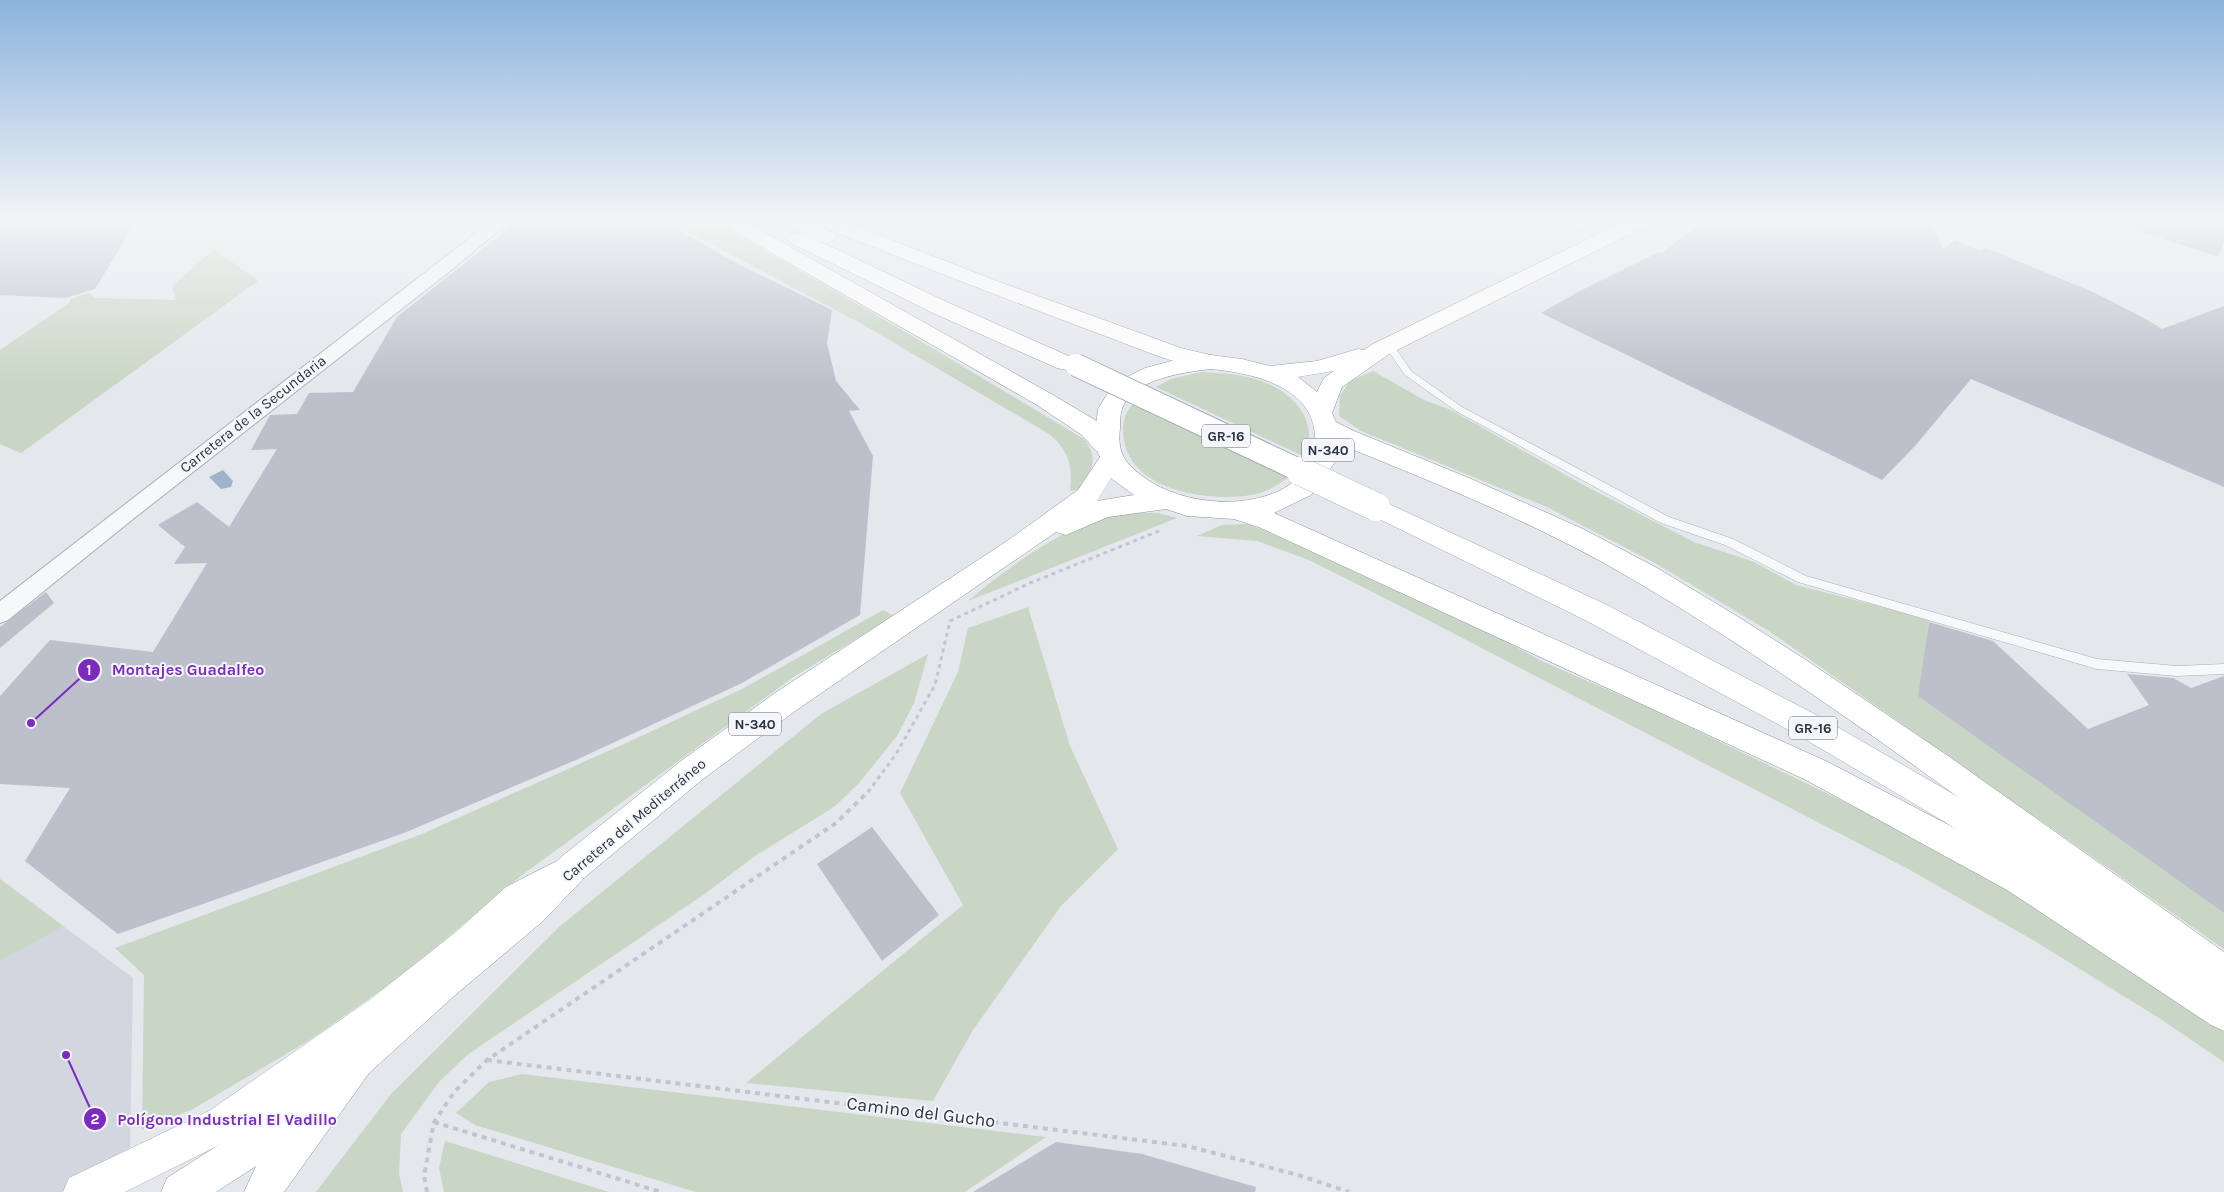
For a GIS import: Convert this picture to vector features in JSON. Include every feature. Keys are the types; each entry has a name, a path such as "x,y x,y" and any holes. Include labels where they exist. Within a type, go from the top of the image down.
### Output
{"main road":[{"path":"821,273 1045,400 1091,429 1108,452"},
{"name":"GR-16","path":"867,273 1064,363 1076,365 1595,612 1809,726 1964,818 2079,892 2224,992"},
{"name":"GR-16","path":"900,273 1070,358 1076,365"},
{"path":"955,273 1174,353 1211,362"},
{"name":"N-340","path":"1323,419 1307,396 1296,387 1269,372 1240,364 1211,362 1180,364 1153,372 1130,385 1113,403 1105,423 1108,452 1124,475 1142,490 1164,501 1199,510 1236,511 1270,504 1299,491 1319,472 1328,450 1323,419 1332,383 1385,347 1536,273"},
{"name":"N-340","path":"1269,372 1318,368 1385,347"},
{"path":"1323,419 1345,437 1466,485 1547,522 1645,574 1775,652 1929,760 2224,973"},
{"name":"Carretera del Mediterráneo","path":"264,1192 274,1171 356,1060 441,985 531,910 573,867 692,770 770,714 1016,548 1087,496 1108,452"},
{"name":"Carretera del Mediterráneo","path":"1016,548 1103,508 1164,501"},
{"path":"1236,511 1270,520 1817,772 2019,879 2224,1014"},
{"path":"83,1192 222,1124 385,1010 468,943 518,898 573,867"},
{"name":"N-340","path":"181,1192 259,1142 356,1060"}],"street":[{"name":"Carretera de la Secundaria","path":"0,614 73,554 435,273"}],"lane":[{"path":"1385,347 1408,373 1459,409 1665,520 1729,542 1802,579 2097,664 2177,671 2224,668"}],"path":[{"path":"427,1192 424,1176 434,1122 455,1091 487,1060 836,823 868,794 896,754 935,685 950,621 1030,583 1161,530"},
{"name":"Camino del Gucho","path":"487,1060 1044,1126 1187,1146 1298,1175 1349,1192"},
{"path":"434,1122 662,1192"}],"shaded area":[{"path":"0,879 133,978 130,1149 101,1192 0,1192"}],"green space":[{"path":"187,273 246,273 258,281 21,453 0,444 0,350 69,303 71,299 88,293 96,298 176,300 172,286"},
{"path":"765,273 803,273 1084,439 1089,446 1093,458 1091,470 1081,489 1070,491 1071,474 1068,459 1061,446 1049,434 862,324"},
{"path":"1373,371 1424,400 1451,410 1587,487 1694,542 1754,562 1796,585 1929,619 1919,696 2224,913 2224,949 1769,631 1655,563 1547,507 1361,431 1339,416 1340,395 1350,381"},
{"path":"1201,372 1247,377 1261,381 1287,395 1297,404 1304,415 1308,428 1309,442 1305,457 1156,387 1171,379"},
{"path":"1133,404 1288,478 1261,493 1220,497 1199,495 1159,483 1142,472 1130,458 1124,440 1124,420"},
{"path":"1136,513 1158,513 1177,518 968,601 1025,558 1071,530 1099,519"},
{"path":"1248,524 1301,545 1384,585 1466,618 1541,661 1648,707 1909,833 1976,870 2145,977 2224,1032 2224,1062 2159,1018 2033,940 1910,870 1418,615 1309,560 1257,541 1197,536 1222,525"},
{"path":"1028,607 1070,746 1118,849 1061,906 973,1030 933,1101 746,1083 963,905 900,793 958,672 968,628"},
{"path":"883,610 894,616 795,676 522,875 403,975 308,1041 193,1109 142,1130 144,975 115,948 422,834 744,688"},
{"path":"928,654 914,703 897,736 859,783 834,807 755,856 706,893 466,1056 439,1082 401,1134 399,1174 403,1192 316,1192 391,1094 559,927 821,714"},
{"path":"0,879 63,926 0,961"},
{"path":"522,1074 1046,1137 965,1192 696,1192 475,1125 456,1113 489,1082"},
{"path":"445,1141 609,1192 444,1192 439,1168"}],"water":[{"path":"223,470 233,481 231,487 221,489 209,477"}],"building":[{"path":"0,273 105,273 95,289 65,298 0,295"},
{"path":"453,273 756,273 832,310 827,343 836,381 860,410 849,411 873,456 860,615 742,683 576,760 404,833 118,934 25,861 70,788 0,784 0,696 50,640 153,652 207,563 174,564 185,547 158,525 197,502 229,527 277,449 251,450 270,415 297,414 309,393 353,392 397,317"},
{"path":"1617,273 2046,273 2093,292 2162,329 2224,306 2224,487 1971,379 1915,446 1882,480 1541,313"},
{"path":"46,592 54,603 0,648 0,627"},
{"path":"1929,622 1993,641 2088,729 2149,705 2127,674 2173,678 2191,688 2224,676 2224,913 1918,696"},
{"path":"872,827 939,915 882,961 817,864"},
{"path":"1056,1142 1142,1154 1256,1187 1255,1192 973,1192"}],"place":[{"name":"Montajes Guadalfeo","path":"31,723"},
{"name":"Polígono Industrial El Vadillo","path":"66,1055"}]}
